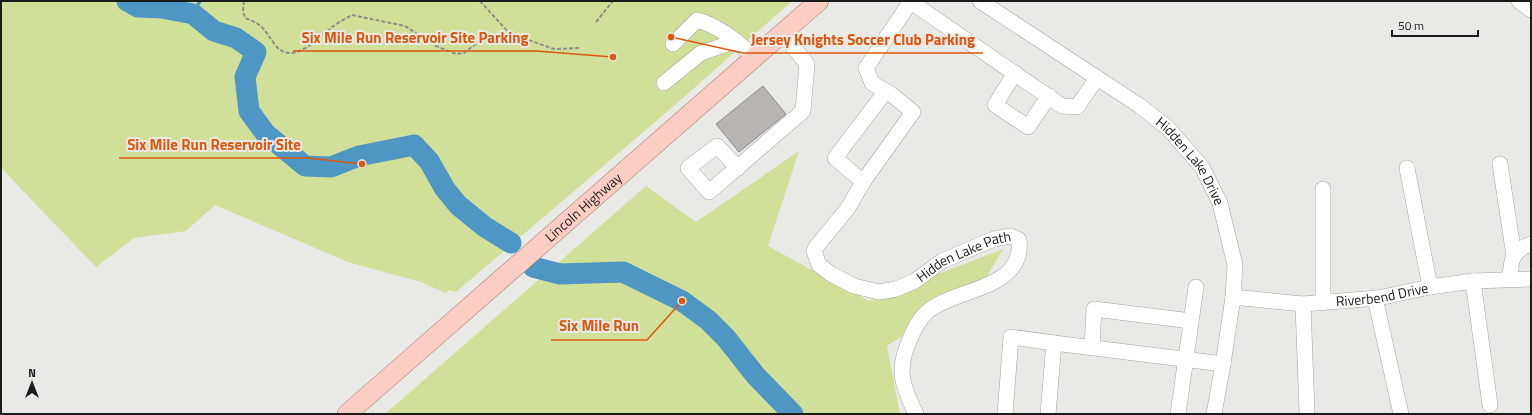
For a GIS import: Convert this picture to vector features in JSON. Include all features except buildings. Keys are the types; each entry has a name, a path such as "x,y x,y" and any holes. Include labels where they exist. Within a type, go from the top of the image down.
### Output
{"main road":[{"name":"Lincoln Highway","path":"347,414 819,1"}],"street":[{"path":"886,92 835,158 863,182 913,112 886,92 872,84 866,68 911,1 1062,106 1076,107 1098,78"},
{"name":"Hidden Lake Drive","path":"980,1 1140,106 1168,128 1202,167 1220,204 1235,265 1233,297 1214,414"},
{"path":"1519,1 1531,10"},
{"path":"673,44 697,20 706,23 736,41 755,57"},
{"path":"738,168 803,111 807,64 782,33"},
{"path":"664,82 701,53 736,41"},
{"path":"1015,73 995,105 1028,127 1049,96"},
{"path":"1500,164 1514,256"},
{"path":"1408,168 1430,286"},
{"name":"Hidden Lake Path","path":"863,182 848,208 814,251 819,265 831,274 854,286 878,292 896,289 916,281 942,261 994,238 1011,236 1019,240 1020,248 1007,275 979,290 942,302 925,314 912,334 902,355 901,376 906,393 916,414"},
{"path":"1322,189 1322,303"},
{"path":"1510,279 1511,259 1519,249 1531,244"},
{"name":"Riverbend Drive","path":"1233,297 1303,304 1322,303 1375,298 1430,286 1473,281 1531,279"},
{"path":"1473,281 1490,405"},
{"path":"1178,414 1196,287"},
{"path":"1375,298 1401,414"},
{"path":"1303,304 1307,412"},
{"path":"1092,347 1094,309 1191,321"},
{"path":"1005,414 1011,337 1223,364"},
{"path":"1048,414 1054,343"}],"path":[{"path":"244,1 243,11 246,18 262,25 278,48 288,53 300,52 352,15 405,26 436,46 456,54 464,53 485,37 511,34 554,49 581,48"},
{"path":"480,1 511,34"},
{"path":"596,22 613,1"}],"green space":[{"path":"1,1 792,1 675,105 456,292 449,290 446,293 421,282 348,262 215,205 186,231 134,238 96,267 1,168"},
{"path":"799,151 768,246 869,301 1003,249 983,283 887,346 900,414 385,414 646,186 696,222"}],"waterway":[{"path":"127,1 138,7 162,8 193,14 214,31 236,38 256,52 245,77 249,111 265,133 305,166 331,167 359,156 414,145 429,161 445,189 458,205 485,227 511,243"},
{"path":"193,14 200,1"},
{"path":"533,267 560,274 623,272 682,301 708,320 726,338 756,376 793,414"}],"place":[{"name":"Jersey Knights Soccer Club Parking","path":"671,37"},
{"name":"Six Mile Run Reservoir Site Parking","path":"613,57"},
{"name":"Six Mile Run Reservoir Site","path":"362,164"},
{"name":"Six Mile Run","path":"682,301"}]}
